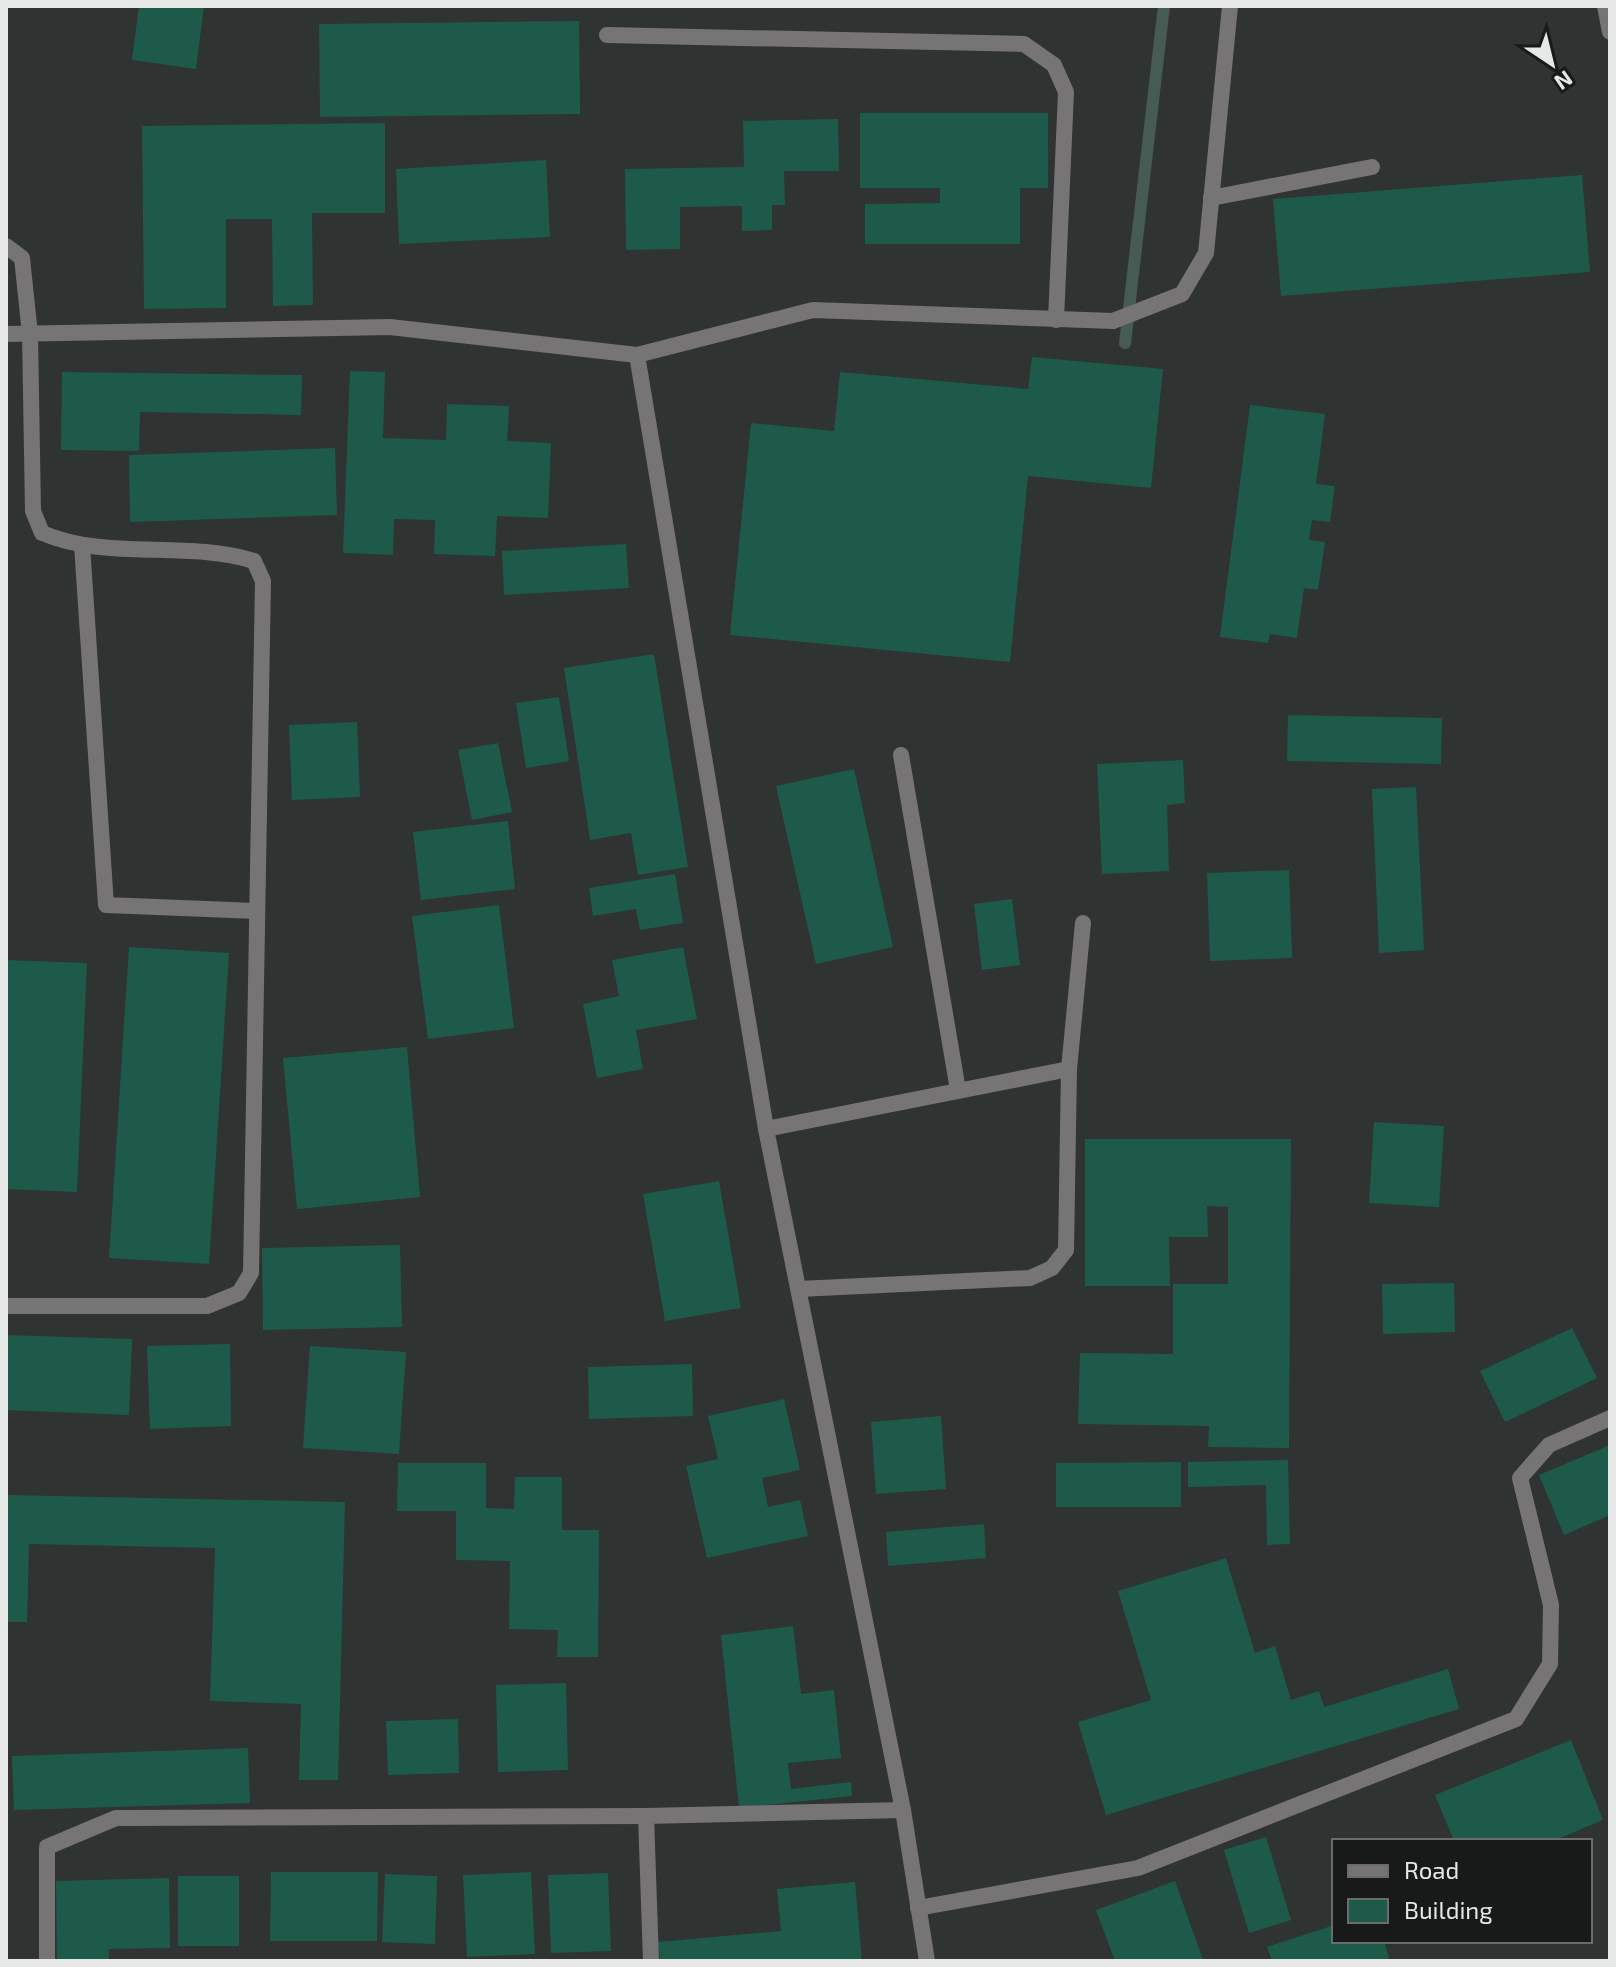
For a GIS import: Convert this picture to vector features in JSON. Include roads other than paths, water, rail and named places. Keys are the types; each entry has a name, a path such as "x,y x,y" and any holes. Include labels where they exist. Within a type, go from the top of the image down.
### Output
{"street":[{"path":"6,334 390,327 637,355 813,310 1113,321 1182,294 1206,253 1230,6"},
{"path":"1605,6 1610,32"},
{"path":"607,35 1024,44 1054,65 1066,92 1056,320"},
{"path":"1211,198 1372,167"},
{"path":"6,246 22,258 30,334 33,511 42,533 68,544 226,553 254,561 263,581 251,1273 239,1293 207,1306 6,1306"},
{"path":"637,355 766,1129 903,1810 927,1961"},
{"path":"82,545 106,905 257,911"},
{"path":"901,755 958,1090"},
{"path":"799,1289 1030,1278 1052,1268 1066,1250 1069,1069 1083,923"},
{"path":"766,1129 1069,1069"},
{"path":"918,1908 1138,1868 1516,1719 1550,1664 1551,1605 1520,1478 1549,1445 1610,1418"},
{"path":"47,1961 47,1847 116,1818 646,1816 903,1810"},
{"path":"646,1816 651,1961"}],"waterway":[{"path":"1125,343 1164,6"}]}
